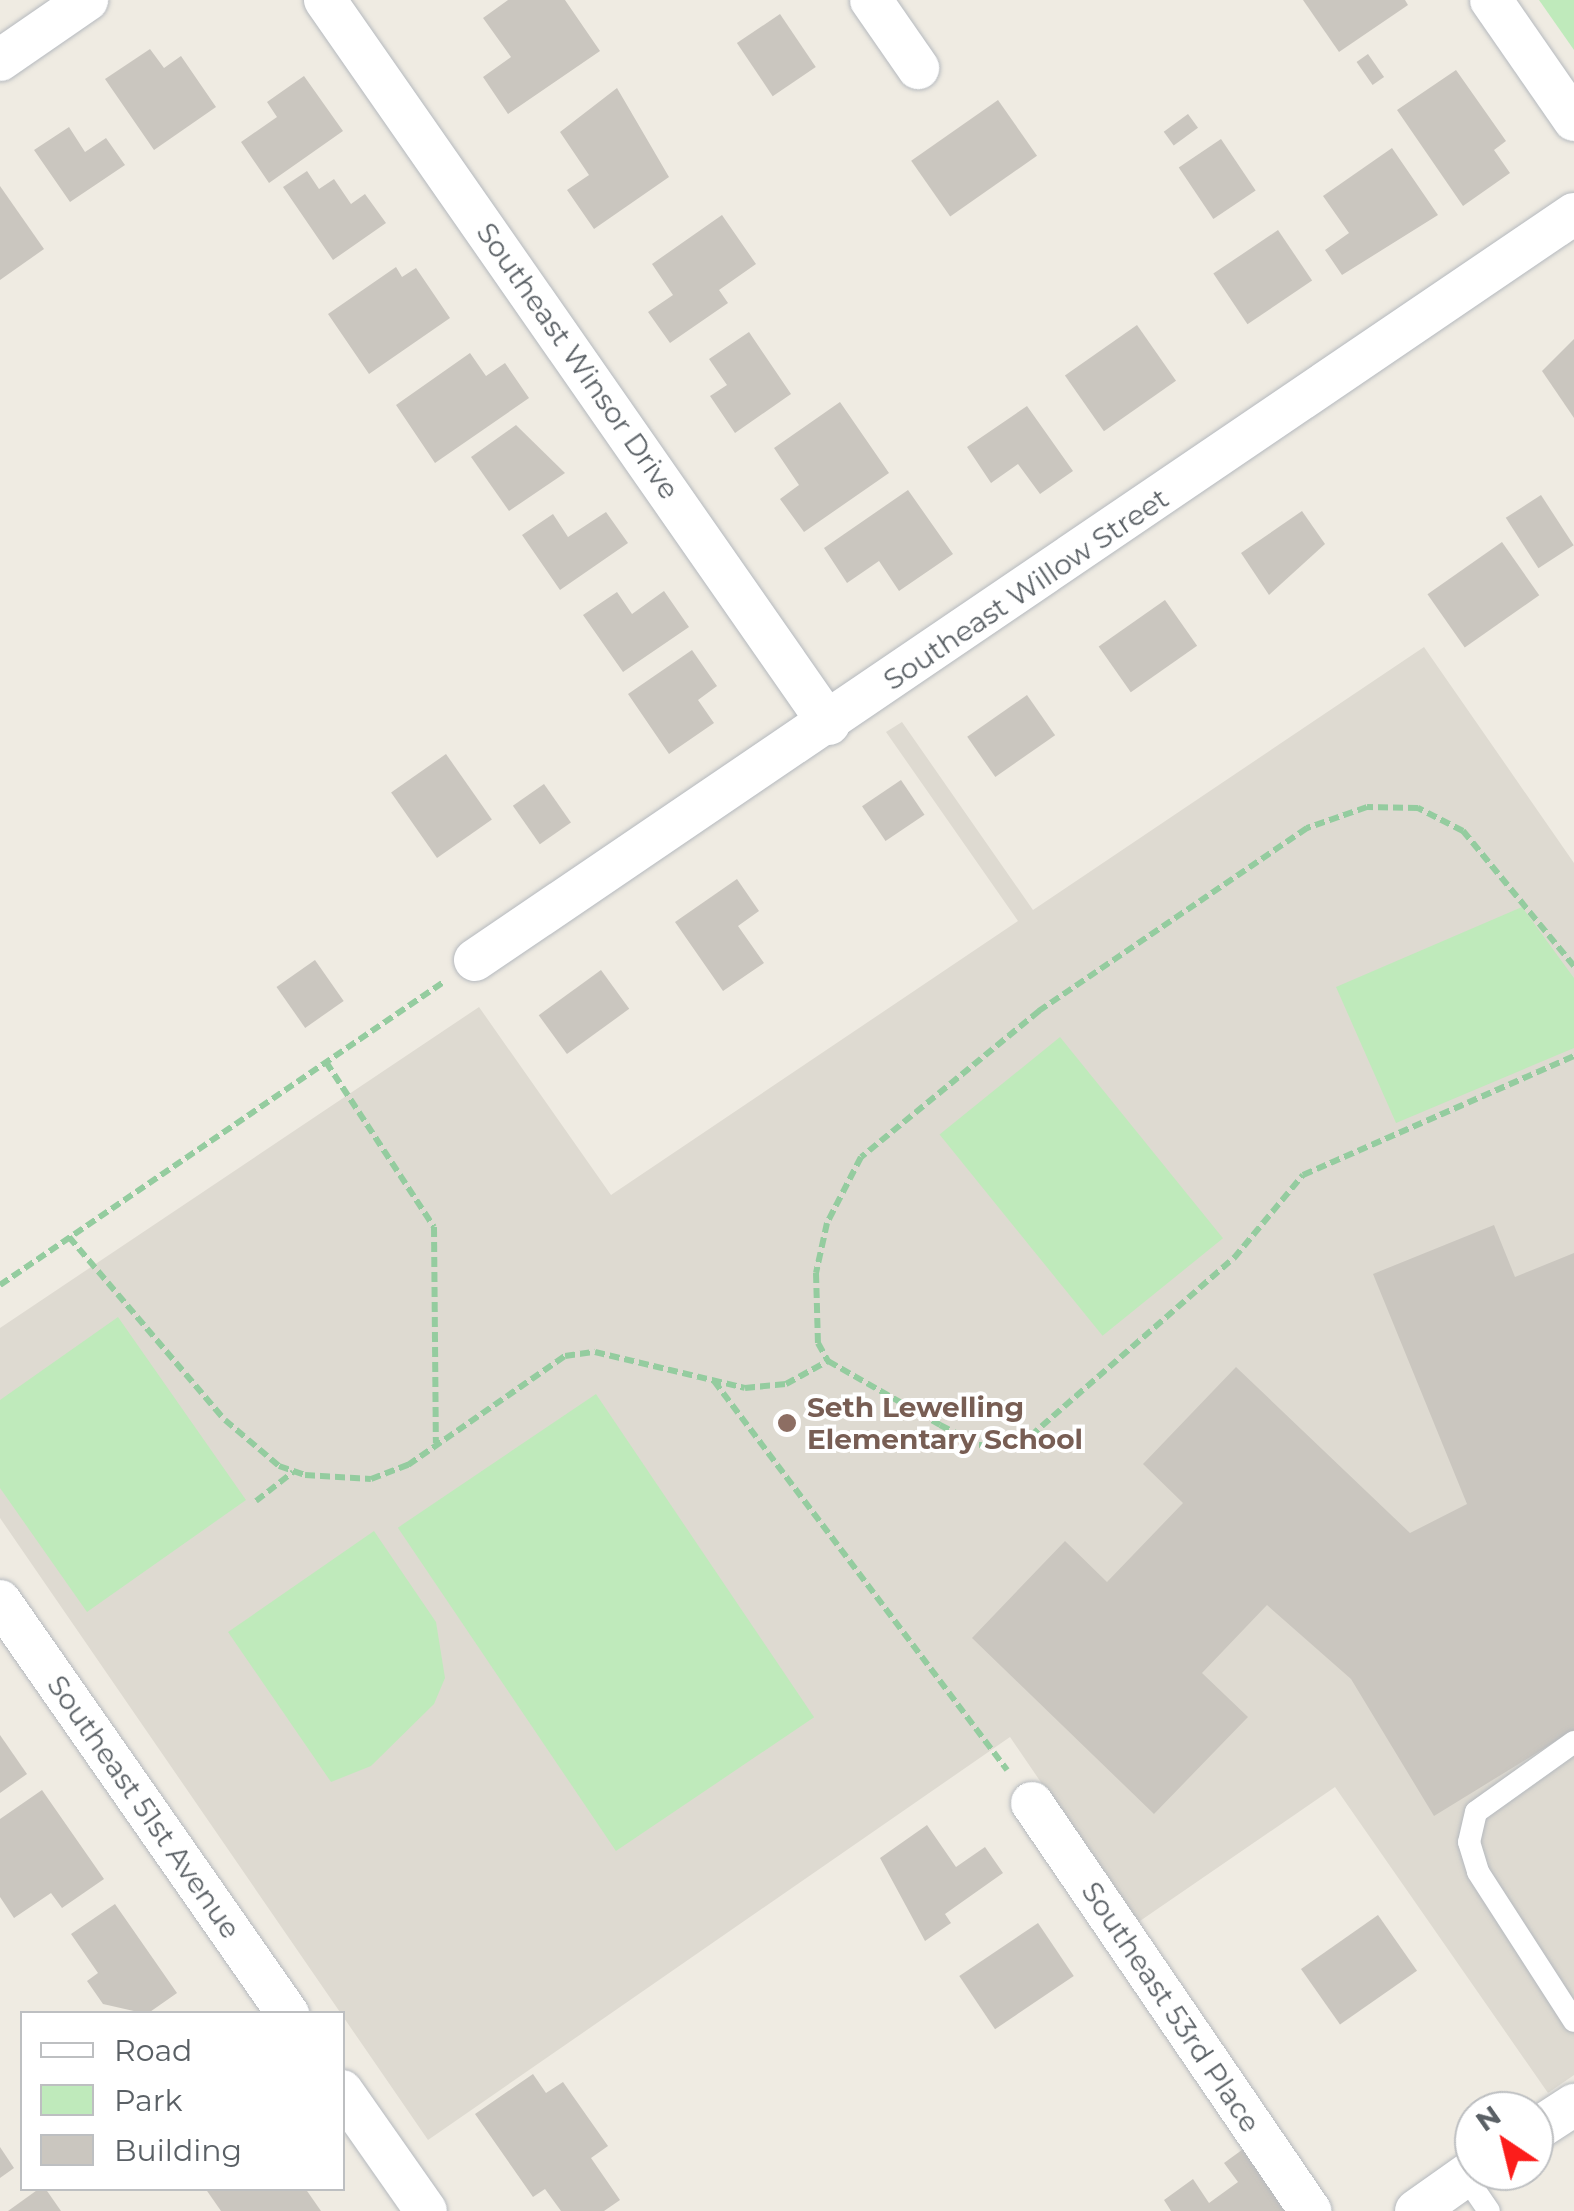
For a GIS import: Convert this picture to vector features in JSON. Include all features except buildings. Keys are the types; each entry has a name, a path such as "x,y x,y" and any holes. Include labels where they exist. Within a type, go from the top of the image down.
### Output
{"street":[{"path":"0,60 87,0"},
{"name":"Southeast Winsor Drive","path":"325,0 829,724"},
{"path":"871,0 918,68"},
{"path":"1491,0 1574,120"},
{"name":"Southeast Willow Street","path":"475,960 829,724 1574,214"},
{"name":"Southeast 51st Avenue","path":"0,1601 286,2011"},
{"name":"Southeast 53rd Place","path":"1032,1803 1310,2211"},
{"path":"345,2095 426,2211"},
{"path":"1416,2211 1464,2191"}],"lane":[{"path":"1574,1742 1476,1812 1468,1842 1478,1872 1574,2020"}],"path":[{"path":"1574,966 1504,872 1433,815 1367,807 1307,828 1039,1011 861,1157 842,1182 816,1273 813,1314 828,1361 979,1445 1019,1446 1234,1258 1303,1175 1574,1056"},
{"path":"0,1284 475,960"},
{"path":"326,1062 434,1227 436,1444"},
{"path":"69,1237 225,1420 294,1472 371,1480 436,1444 565,1356 594,1352 714,1381 786,1384 828,1361"},
{"path":"714,1381 1032,1803"},
{"path":"256,1501 294,1472"}],"shaded area":[{"name":"Seth Lewelling Elementary School","path":"1424,647 1574,863 1574,2075 1551,2091 1547,2091 1335,1787 1137,1923 1010,1737 428,2140 345,2019 345,2011 339,2011 0,1518 0,1328 479,1007 611,1195 1018,921 886,732 902,722 1033,910"}],"green space":[{"path":"1539,0 1574,0 1574,50"},
{"path":"1522,907 1574,978 1574,1048 1396,1123 1336,987"},
{"path":"1060,1037 1223,1238 1103,1336 940,1135"},
{"path":"118,1317 246,1500 87,1612 0,1488 0,1400"},
{"path":"596,1394 814,1717 616,1851 398,1528"},
{"path":"374,1531 436,1622 445,1678 434,1704 371,1766 331,1782 228,1632"}],"place":[{"name":"Seth Lewelling Elementary School","path":"787,1423"}]}
